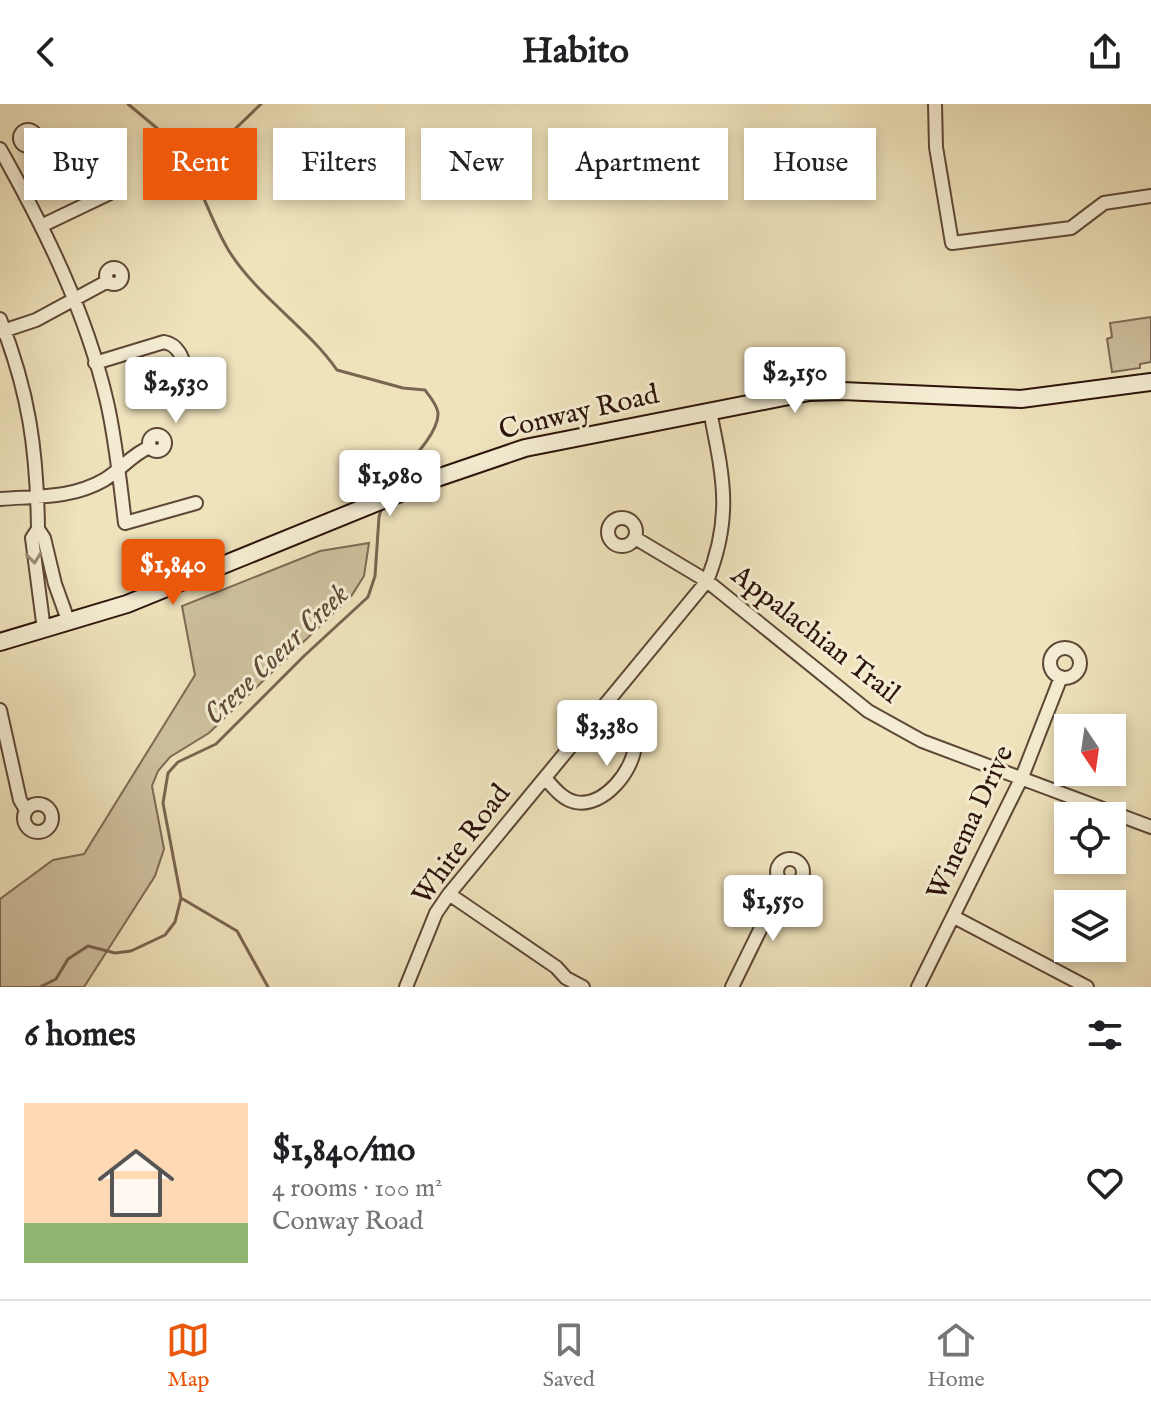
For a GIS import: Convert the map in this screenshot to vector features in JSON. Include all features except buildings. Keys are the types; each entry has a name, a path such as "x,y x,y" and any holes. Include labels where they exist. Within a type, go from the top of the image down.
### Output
{"street":[{"path":"935,104 936,147 952,243 1071,228 1104,203 1151,196"},
{"path":"20,140 0,148 75,299 109,412 125,523 196,503"},
{"path":"41,226 95,200"},
{"path":"69,623 49,564 44,538 38,529 32,428 26,396 2,327 36,320 108,281"},
{"path":"95,363 164,342 179,351 187,374"},
{"name":"Conway Road","path":"0,642 127,604 437,478 525,448 809,392 1021,399 1151,382"},
{"name":"White Road","path":"406,987 436,913 449,894 707,581 716,558 724,519 722,472 710,411"},
{"path":"0,499 37,498 88,488 118,470 139,451 150,447"},
{"path":"38,529 32,538 44,630"},
{"name":"Appalachian Trail","path":"635,538 707,581 868,711 922,741 1151,827"},
{"name":"Winema Drive","path":"918,987 1022,777 1061,677"},
{"path":"545,778 561,796 577,803 595,798 621,780 632,764 635,744 620,719 605,706"},
{"path":"0,710 20,800 26,810"},
{"path":"732,987 783,883"},
{"path":"449,894 556,967 565,983 583,987"},
{"path":"954,917 1087,987"}],"shaded area":[{"path":"1151,317 1151,362 1140,364 1140,368 1112,372 1107,339 1112,337 1110,323"},
{"path":"369,543 364,576 352,595 209,733 170,757 158,771 152,786 164,849 155,876 84,987 0,987 0,899 53,860 84,854 195,675 182,606 320,551"}],"waterway":[{"path":"128,104 157,128"},
{"name":"Creve Coeur Creek","path":"261,104 209,154 197,184 224,243 240,267 337,370 403,388 425,390 435,403 438,413 433,431 388,491"},
{"name":"Creve Coeur Creek","path":"40,987 56,979 68,959 88,946 115,953 131,951 165,935 175,922 181,898 163,803 168,773 178,762 216,744 368,597 375,576 382,506"},
{"path":"181,898 237,931 268,987"}]}
